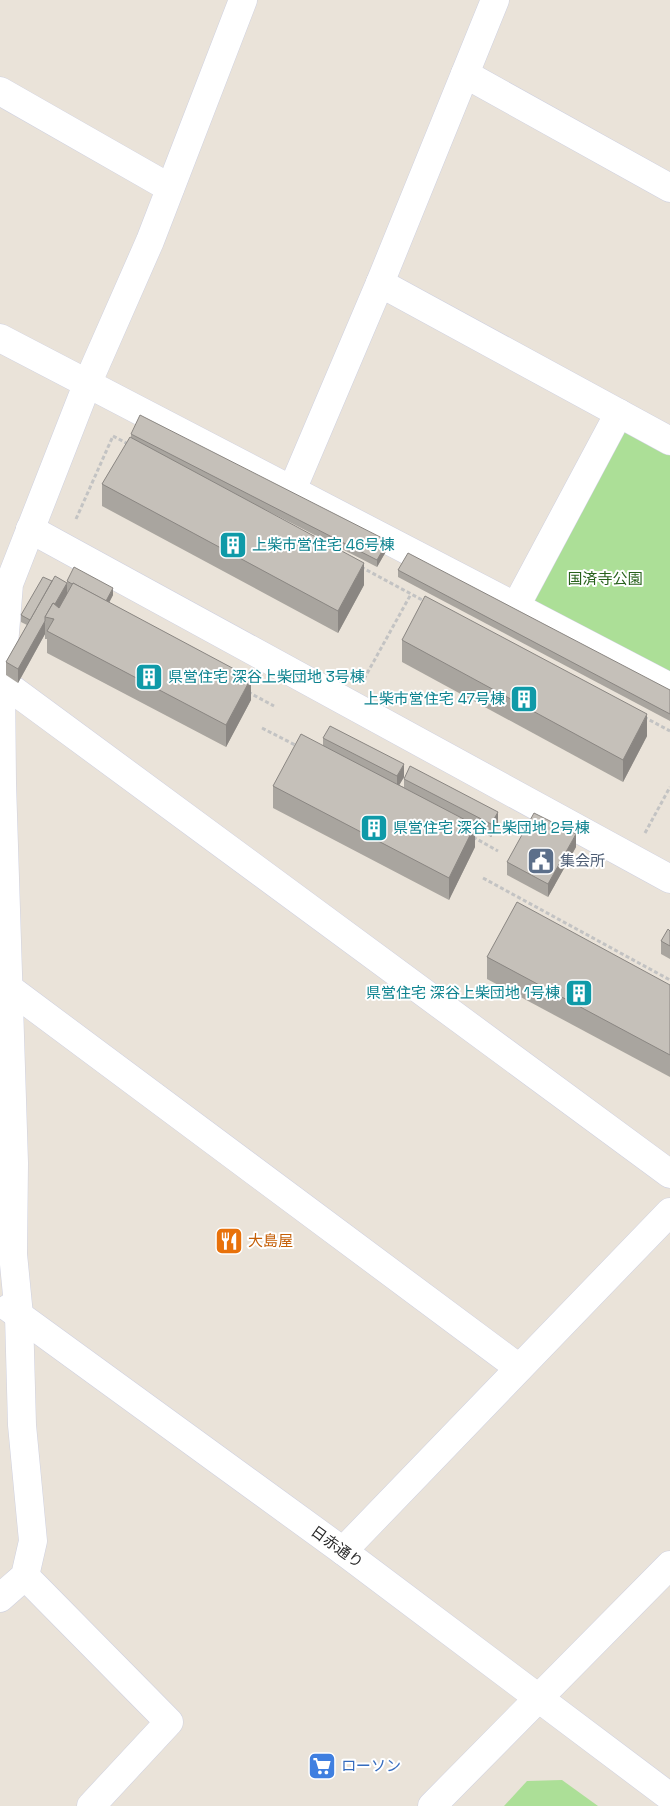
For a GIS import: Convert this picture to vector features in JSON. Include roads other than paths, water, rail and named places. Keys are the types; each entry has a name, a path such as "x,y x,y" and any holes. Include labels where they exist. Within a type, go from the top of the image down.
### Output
{"street":[{"path":"0,1598 25,1576 33,1541 11,1422 6,1249 14,1163 10,989 1,782 1,681 9,584 88,382 150,241 243,0"},
{"path":"292,490 380,283 495,0"},
{"path":"465,74 670,188"},
{"path":"0,91 170,188"},
{"path":"380,283 670,441"},
{"path":"0,338 88,382 670,687"},
{"path":"516,606 620,413"},
{"path":"30,529 670,878"},
{"path":"1,681 670,1174"},
{"path":"10,989 519,1368"},
{"path":"342,1551 670,1212"},
{"name":"日赤通り","path":"9,1308 342,1551 670,1797"},
{"path":"432,1806 670,1566"},
{"path":"25,1576 169,1722 91,1806"}],"place":[{"name":"上柴市営住宅 46号棟","path":"233,545"},
{"name":"県営住宅 深谷上柴団地 3号棟","path":"149,677"},
{"name":"上柴市営住宅 47号棟","path":"524,699"},
{"name":"県営住宅 深谷上柴団地 2号棟","path":"374,828"},
{"name":"集会所","path":"541,861"},
{"name":"県営住宅 深谷上柴団地 1号棟","path":"579,993"},
{"name":"大島屋","path":"229,1241"},
{"name":"ローソン","path":"322,1766"}],"park label":[{"name":"国済寺公園","path":"605,579"}]}
